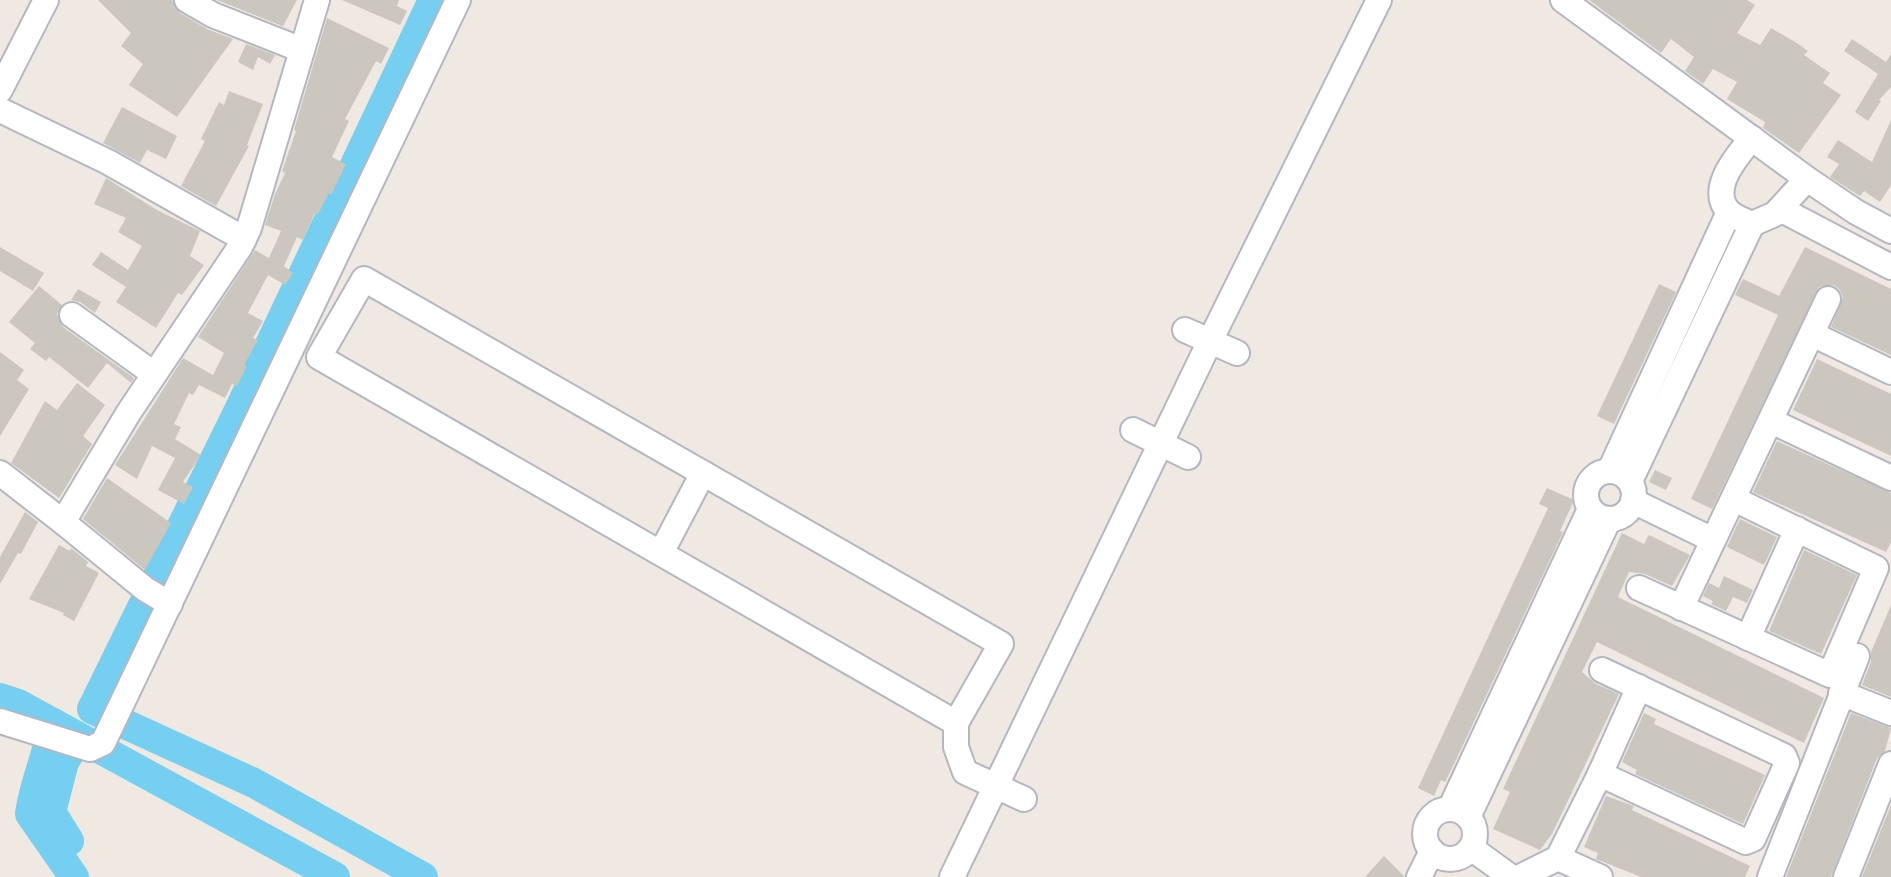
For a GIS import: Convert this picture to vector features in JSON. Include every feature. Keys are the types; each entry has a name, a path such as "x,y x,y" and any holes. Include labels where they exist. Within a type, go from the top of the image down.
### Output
{"street":[{"path":"0,90 46,0"},
{"path":"187,0 213,15 302,50"},
{"path":"63,522 154,374 244,239 317,0"},
{"path":"0,721 90,749 103,743 159,598 458,0"},
{"path":"952,877 1210,341 1379,0"},
{"path":"1563,0 1807,179 1891,231"},
{"path":"0,110 108,162 244,239"},
{"path":"1752,138 1723,181 1723,200 1729,212 1752,224"},
{"path":"1625,484 1752,224 1767,219 1780,209 1807,179"},
{"path":"1780,209 1891,267"},
{"path":"1713,540 1625,484 1597,474 1588,484 1585,497 1599,514 1619,517 1628,511 1625,484 1710,251 1729,212"},
{"path":"1710,251 1733,261"},
{"path":"956,723 319,357 364,279 1001,644 956,723 956,747 965,772 1024,799"},
{"path":"1681,608 1828,299"},
{"path":"72,315 154,374"},
{"path":"1185,330 1237,353"},
{"path":"1812,334 1891,372"},
{"path":"1771,421 1891,478"},
{"path":"1133,430 1188,457"},
{"path":"0,473 159,598"},
{"path":"661,553 703,473"},
{"path":"1639,588 1830,675 1876,568 1734,499"},
{"path":"1459,813 1599,514"},
{"path":"1748,638 1797,529"},
{"path":"1770,877 1841,693 1891,577"},
{"path":"1600,774 1746,842 1753,839 1787,759 1602,670"},
{"path":"1520,877 1558,858 1639,687"},
{"path":"1841,693 1891,713"},
{"path":"1846,877 1891,764"},
{"path":"1419,877 1448,859 1475,838 1474,827 1459,813 1438,812 1425,830 1426,842 1448,859 1511,877"},
{"path":"1558,858 1600,877"}],"building":[{"path":"98,0 172,0 180,13 207,29 233,39 177,117 129,85 143,64 121,46 131,33"},
{"path":"217,0 297,0 283,26 292,30"},
{"path":"342,0 399,0 397,6 407,11 400,25"},
{"path":"1589,0 1747,0 1755,5 1737,33 1760,45 1771,28 1797,43 1808,51 1804,55 1830,73 1823,83 1841,95 1799,153 1763,128 1765,122 1727,99 1737,82 1713,69 1703,84 1685,71 1694,57 1671,39 1661,53"},
{"path":"327,18 389,48 381,64 376,61 345,119 349,121 332,157 346,164 331,195 329,193 318,214 315,213 303,240 297,237 284,266 293,273 285,285 268,275 248,313 263,321 253,338 258,340 237,386 232,384 225,398 199,385 193,395 189,393 174,424 181,427 175,439 201,455 183,482 193,487 184,504 158,490 175,458 152,446 137,479 115,465 183,358 213,375 224,353 198,337 255,250 269,258 281,231 265,225 285,173 282,171"},
{"path":"1852,39 1886,62 1891,54 1891,87 1879,100 1868,121 1855,112 1878,74 1844,51"},
{"path":"246,44 275,55 270,64 258,57 253,70 238,62"},
{"path":"229,91 263,104 249,146 216,206 181,186 205,141 201,139 219,102 224,105"},
{"path":"122,107 177,136 166,159 147,150 140,163 103,143"},
{"path":"1891,120 1891,185 1880,202 1864,191 1860,196 1830,177 1839,164 1827,157 1838,140 1872,162"},
{"path":"106,178 157,210 200,231 190,256 204,265 182,295 178,293 156,328 116,302 126,287 92,265 101,252 128,270 142,246 118,232 126,218 94,204"},
{"path":"0,247 44,273 33,291 0,271"},
{"path":"1805,247 1891,289 1891,355 1831,327 1843,297 1834,285 1819,287 1712,509 1691,499 1778,315 1735,295 1743,279 1779,296"},
{"path":"1659,284 1676,292 1614,424 1597,416"},
{"path":"39,286 62,305 57,314 63,327 134,378 131,383 107,363 88,388 49,357 46,361 30,349 35,343 9,322"},
{"path":"78,289 101,302 95,313 80,302 71,300"},
{"path":"0,352 24,370 17,380 29,389 0,436"},
{"path":"1817,359 1891,394 1891,456 1793,410"},
{"path":"77,383 105,405 83,436 92,444 59,498 11,463 45,401 57,410"},
{"path":"1777,441 1891,493 1891,542 1886,552 1753,492"},
{"path":"1655,470 1672,478 1666,490 1649,482"},
{"path":"107,478 171,523 145,570 83,519"},
{"path":"1547,488 1574,500 1560,531 1563,532 1455,762 1445,782 1441,780 1434,796 1418,788 1548,508 1539,504"},
{"path":"25,512 38,522 0,584 0,557"},
{"path":"1740,519 1777,537 1764,565 1727,547"},
{"path":"1622,533 1644,544 1649,535 1690,555 1672,586 1645,574 1629,572 1618,597 1824,698 1804,743 1597,642 1582,672 1596,684 1619,694 1552,834 1540,850 1493,829 1510,792 1503,789"},
{"path":"59,545 70,551 71,548 88,562 86,566 99,573 74,621 64,613 29,599"},
{"path":"1804,550 1857,575 1821,654 1769,631"},
{"path":"1724,576 1753,590 1747,603 1733,597 1726,611 1703,596 1709,583 1719,588"},
{"path":"1891,605 1891,697 1862,685 1871,662 1871,652"},
{"path":"1644,713 1656,719 1654,724 1765,775 1743,824 1635,774 1637,770 1622,762"},
{"path":"1851,713 1891,728 1885,751 1877,758 1831,877 1786,877"},
{"path":"1606,796 1634,806 1632,810 1750,866 1745,877 1641,877 1596,859 1598,853 1584,847"},
{"path":"1891,805 1891,877 1862,877"},
{"path":"1384,856 1404,876 1404,877 1365,877"}],"waterway":[{"path":"423,877 254,783 92,709 239,410 433,0"},
{"path":"0,698 18,704 335,877"},
{"path":"53,723 30,814 74,877"},
{"path":"69,841 51,812 64,762 73,747"}]}
